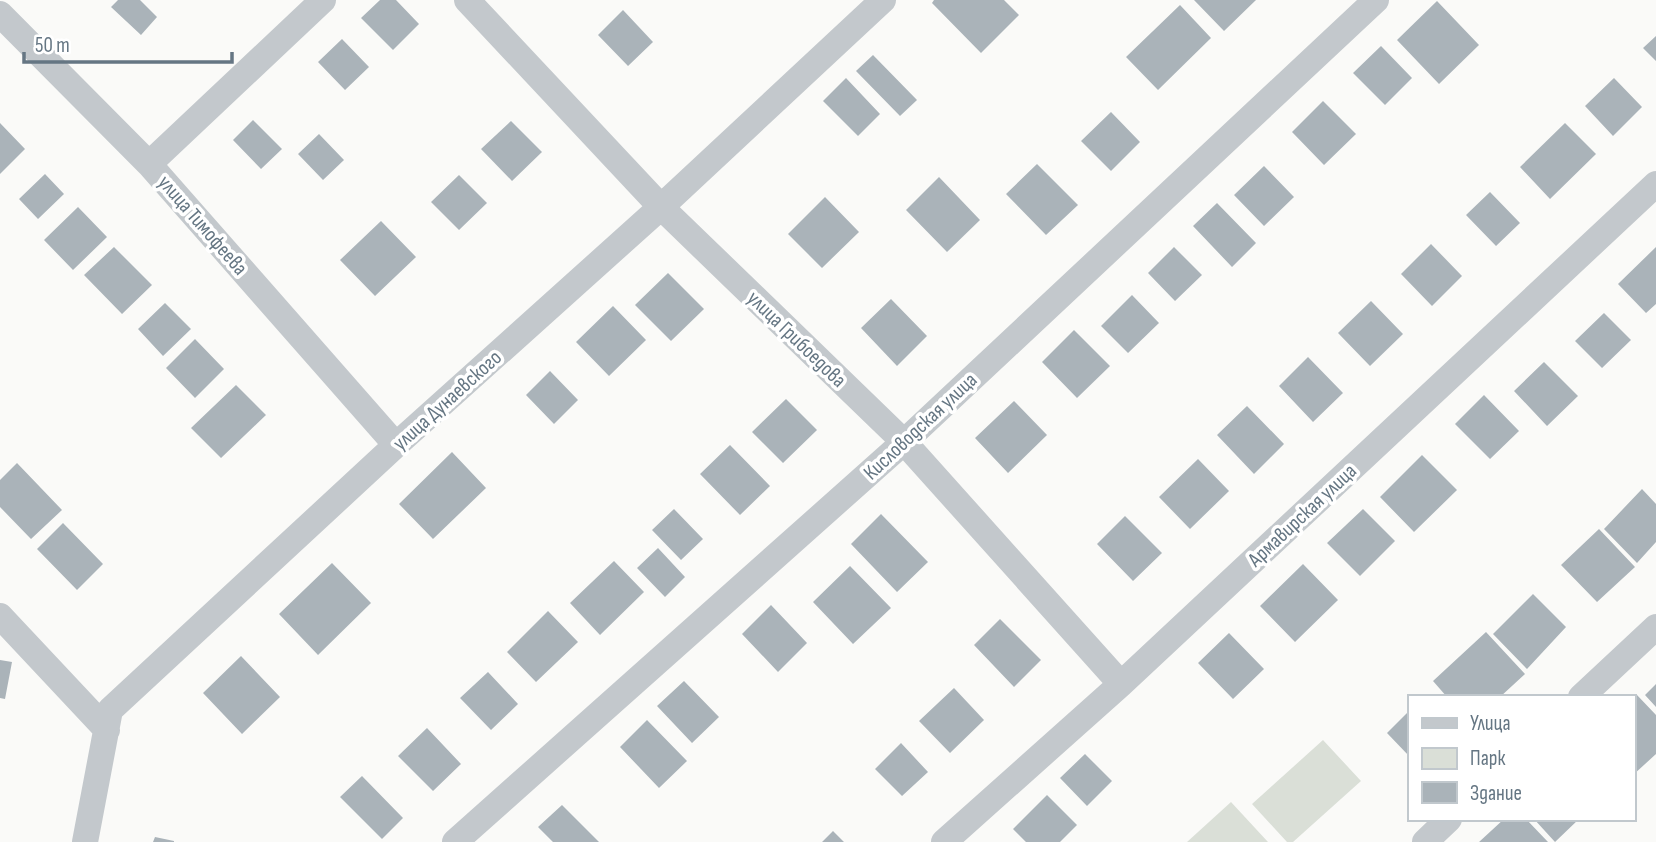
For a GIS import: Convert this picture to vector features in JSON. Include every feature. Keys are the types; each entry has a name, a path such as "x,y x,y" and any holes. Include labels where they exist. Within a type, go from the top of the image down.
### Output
{"street":[{"path":"149,163 323,0"},
{"name":"улица Грибоедова","path":"467,0 661,207 904,442 1121,684"},
{"name":"улица Дунаевского","path":"85,842 110,710 397,445 661,207 883,0"},
{"name":"Кисловодская улица","path":"455,842 904,442 1376,0"},
{"name":"улица Тимофеева","path":"0,14 149,163 397,445"},
{"name":"Армавирская улица","path":"944,842 1121,684 1656,184"},
{"path":"0,616 107,730"},
{"path":"1583,695 1656,627"},
{"path":"1425,842 1447,821"}],"green space":[{"path":"1323,740 1361,781 1293,842 1287,842 1252,804"},
{"path":"1231,802 1268,842 1187,842"}],"building":[{"path":"118,0 140,0 157,17 141,35 111,7"},
{"path":"380,0 396,0 419,24 393,50 361,18"},
{"path":"934,0 1004,0 1019,15 981,53 932,3"},
{"path":"1194,0 1256,0 1224,31"},
{"path":"1437,1 1479,45 1439,84 1397,40"},
{"path":"1180,5 1211,38 1158,90 1126,57"},
{"path":"623,10 653,42 628,66 598,35"},
{"path":"1656,36 1656,61 1643,48"},
{"path":"342,39 369,67 345,90 318,62"},
{"path":"1381,46 1412,78 1385,105 1353,73"},
{"path":"873,55 917,100 900,116 856,71"},
{"path":"846,78 880,114 858,136 823,101"},
{"path":"1614,78 1642,107 1613,136 1585,106"},
{"path":"1323,101 1356,134 1324,165 1292,132"},
{"path":"1111,112 1140,142 1111,171 1081,141"},
{"path":"253,120 282,149 261,169 233,140"},
{"path":"511,121 542,152 512,181 481,149"},
{"path":"0,123 25,149 0,174"},
{"path":"1565,123 1596,154 1550,199 1520,167"},
{"path":"319,134 344,160 323,180 298,154"},
{"path":"1037,164 1078,205 1046,235 1006,194"},
{"path":"1264,166 1294,197 1264,226 1234,195"},
{"path":"45,174 64,194 38,219 19,199"},
{"path":"459,175 487,203 459,230 431,202"},
{"path":"939,177 980,220 947,252 906,210"},
{"path":"1490,192 1520,223 1496,246 1466,215"},
{"path":"825,197 859,232 822,268 788,234"},
{"path":"1217,203 1256,243 1232,267 1193,226"},
{"path":"78,207 107,237 73,270 44,240"},
{"path":"381,221 416,257 375,296 340,260"},
{"path":"1431,244 1462,276 1432,306 1401,274"},
{"path":"114,247 152,285 122,314 84,275"},
{"path":"1174,247 1202,275 1175,301 1148,273"},
{"path":"1656,247 1656,304 1646,313 1618,284"},
{"path":"668,273 704,309 671,341 635,305"},
{"path":"1132,295 1159,323 1128,353 1101,326"},
{"path":"891,299 927,336 897,366 861,328"},
{"path":"1371,301 1403,334 1370,366 1338,333"},
{"path":"165,303 191,329 163,356 138,329"},
{"path":"613,306 646,340 609,376 576,342"},
{"path":"1604,313 1631,340 1602,368 1575,341"},
{"path":"1074,330 1110,366 1077,398 1042,362"},
{"path":"195,339 224,369 195,398 166,368"},
{"path":"1308,357 1343,393 1313,422 1279,386"},
{"path":"1544,362 1578,396 1547,426 1514,391"},
{"path":"550,371 578,400 554,424 526,395"},
{"path":"236,385 266,415 221,458 191,428"},
{"path":"1484,395 1519,431 1490,459 1455,424"},
{"path":"786,399 817,430 783,463 752,432"},
{"path":"1014,401 1047,435 1008,473 975,438"},
{"path":"1247,406 1284,444 1254,474 1217,435"},
{"path":"730,445 770,486 740,515 700,474"},
{"path":"452,452 486,488 433,539 399,504"},
{"path":"1422,455 1457,490 1414,532 1380,497"},
{"path":"1198,459 1229,491 1190,529 1159,497"},
{"path":"17,463 62,510 31,539 0,507 0,480"},
{"path":"1642,489 1656,504 1656,542 1637,563 1604,529"},
{"path":"674,509 703,539 681,560 652,530"},
{"path":"1363,509 1395,541 1360,576 1327,543"},
{"path":"881,514 928,562 897,592 851,544"},
{"path":"1125,516 1162,553 1133,581 1097,544"},
{"path":"63,523 103,564 77,590 37,549"},
{"path":"1599,529 1635,567 1597,602 1561,565"},
{"path":"658,548 685,577 665,597 637,568"},
{"path":"614,561 644,592 600,635 570,603"},
{"path":"332,563 371,603 318,655 279,614"},
{"path":"1303,564 1338,600 1295,642 1260,606"},
{"path":"850,566 891,608 853,644 813,602"},
{"path":"1533,594 1566,627 1527,669 1493,634"},
{"path":"771,605 807,643 778,672 742,634"},
{"path":"548,611 578,642 536,682 507,652"},
{"path":"1000,619 1041,660 1014,687 974,645"},
{"path":"1486,632 1525,674 1502,695 1445,695 1433,681"},
{"path":"1229,633 1264,669 1233,699 1198,663"},
{"path":"241,656 280,697 242,734 203,693"},
{"path":"0,660 12,662 5,699 0,698"},
{"path":"488,672 518,704 491,730 460,698"},
{"path":"684,681 719,717 692,743 657,706"},
{"path":"1656,684 1656,707 1645,695"},
{"path":"954,688 984,720 950,753 919,721"},
{"path":"1637,695 1656,715 1656,754 1635,773"},
{"path":"1408,712 1408,755 1387,733"},
{"path":"647,720 687,761 659,788 620,747"},
{"path":"427,728 461,764 433,791 398,756"},
{"path":"901,743 928,772 902,796 875,769"},
{"path":"1085,754 1112,781 1087,806 1060,778"},
{"path":"362,776 403,818 382,839 340,797"},
{"path":"1047,795 1077,825 1060,842 1026,842 1013,829"},
{"path":"562,805 599,842 553,842 538,827"},
{"path":"1502,821 1528,821 1548,842 1479,842"},
{"path":"1536,821 1577,821 1555,842"},
{"path":"833,831 844,842 822,842"},
{"path":"155,837 174,841 174,842 153,842"}]}
